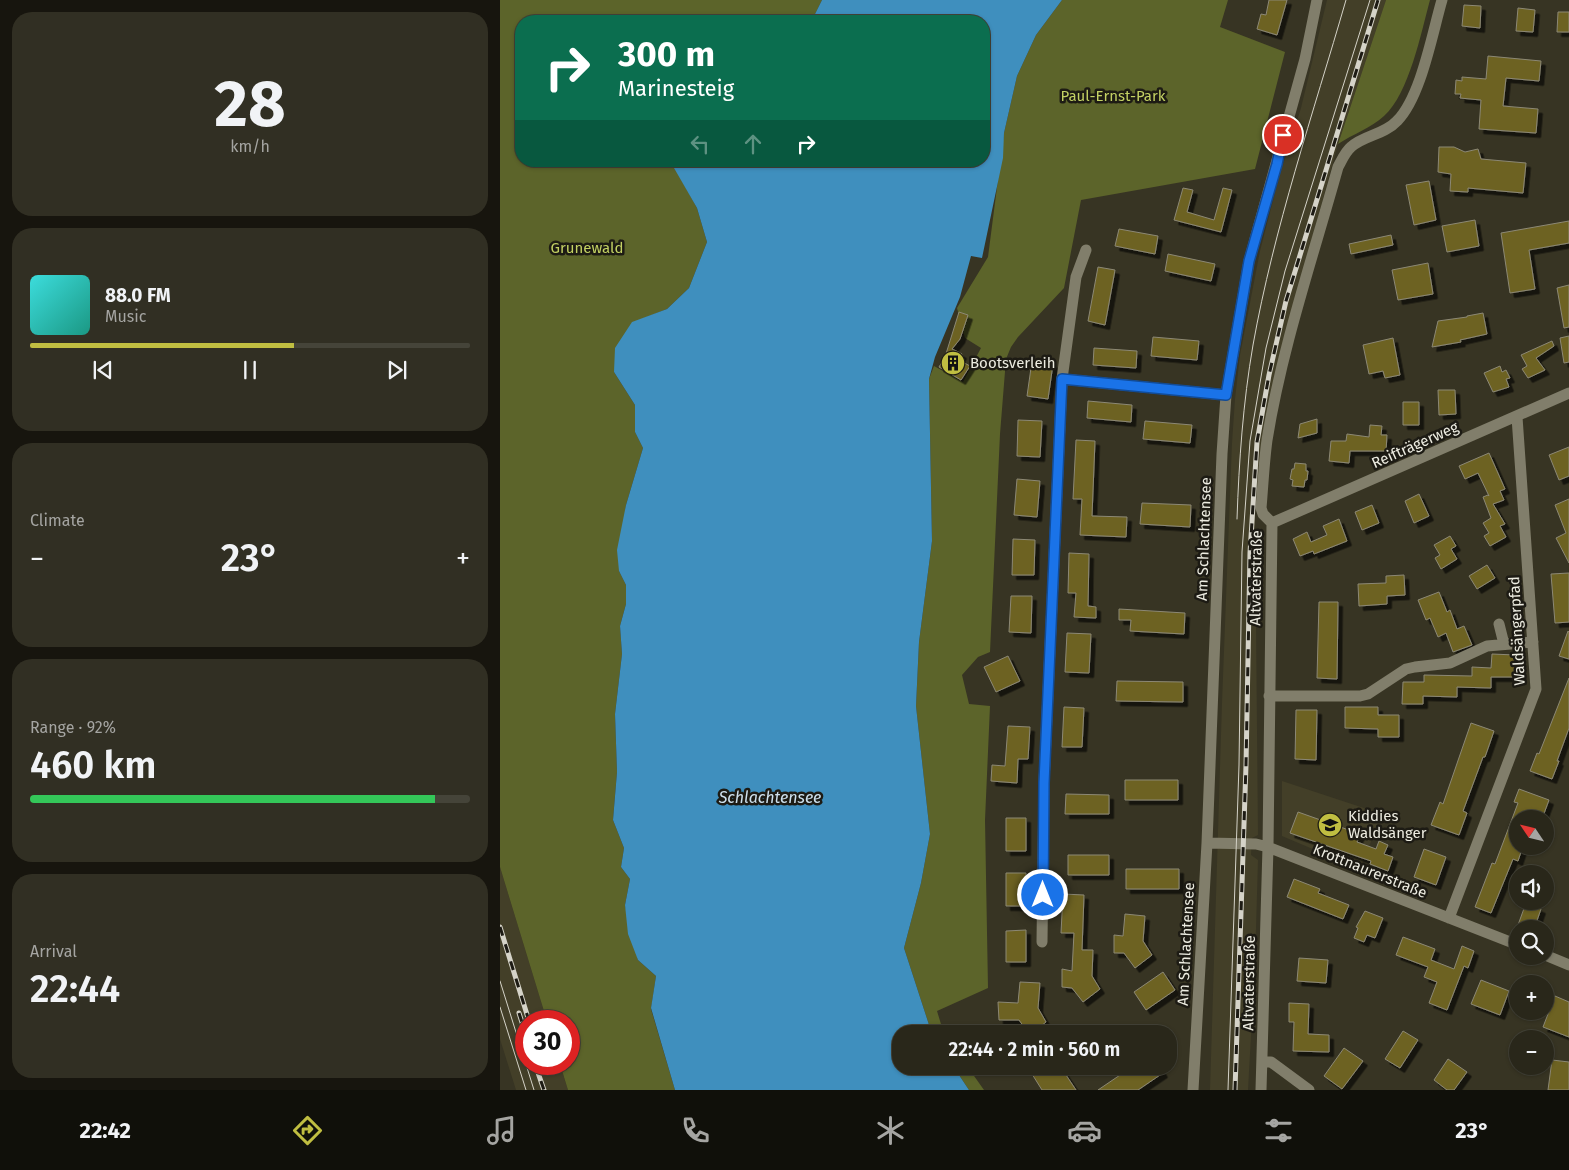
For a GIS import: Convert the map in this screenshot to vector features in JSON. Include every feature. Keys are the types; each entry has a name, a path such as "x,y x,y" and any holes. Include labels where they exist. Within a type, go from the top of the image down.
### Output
{"street":[{"name":"Am Schlachtensee","path":"1193,1090 1207,842 1226,395 1249,261 1305,59 1317,0"},
{"name":"Altvaterstraße","path":"1261,1090 1268,847 1272,523 1263,514 1261,508 1267,441 1279,378 1294,317 1338,166 1349,149 1357,142 1388,130 1407,108 1420,78 1442,0"},
{"path":"1042,942 1044,783 1062,379 1076,277 1086,250"},
{"path":"1062,379 1226,395"},
{"name":"Reifträgerweg","path":"1272,523 1569,394"},
{"name":"Waldsängerpfad","path":"1449,918 1536,689 1517,417"},
{"path":"1499,624 1504,644"},
{"path":"1269,696 1360,696 1368,694 1406,669 1415,666 1450,663 1487,646 1533,642"},
{"name":"Krottnaurerstraße","path":"1207,842 1256,844 1268,847 1509,941"},
{"path":"1554,959 1569,965"},
{"path":"1262,1062 1271,1062 1309,1090"}],"shaded area":[{"path":"1327,0 1386,0 1338,144 1307,257 1262,441 1255,515 1258,835 1252,838 1251,855 1258,860 1248,1090 1210,1090 1222,703 1235,399 1240,355 1260,251 1280,173 1301,108"},
{"name":"Kiddies Waldsänger","path":"1282,781 1382,814 1360,869 1282,836"},
{"path":"500,867 544,1010 515,1010 515,1075 563,1075 568,1090 516,1090 500,1039"}],"green space":[{"name":"Grunewald","path":"500,0 822,0 814,15 515,15 515,167 675,167 697,208 707,242 689,288 667,309 632,323 614,372 635,405 635,432 643,448 626,505 619,571 626,585 626,604 620,626 622,654 615,714 617,772 613,820 624,848 621,867 630,879 625,905 638,960 656,976 651,1009 675,1090 568,1090 563,1075 580,1075 580,1010 544,1010 500,867"},
{"name":"Paul-Ernst-Park","path":"1062,0 1228,0 1220,27 1285,52 1255,169 1081,200 1064,288 1018,337 1006,359 1000,434 990,652 978,657 962,675 969,704 990,706 985,820 988,988 937,1011 941,1025 929,1025 904,948 921,883 930,834 916,706 919,642 932,541 929,379 934,366 963,382 981,348 965,338 957,308 988,257 1004,133 1017,76 1036,35"},
{"path":"1386,0 1430,0 1413,62 1400,93 1393,106 1384,116 1338,144"},
{"path":"959,1075 973,1075 984,1090 969,1090"}],"water":[{"name":"Schlachtensee","path":"822,0 1062,0 1036,35 1017,76 1004,133 1003,158 982,258 971,256 960,297 935,357 929,379 932,541 919,642 916,706 930,834 921,883 904,948 929,1025 892,1025 892,1075 959,1075 969,1090 675,1090 651,1008 656,976 638,960 628,934 625,905 630,879 621,867 624,848 613,820 617,772 615,714 622,654 620,626 626,604 626,585 619,571 617,550 626,505 643,448 635,432 635,405 614,372 615,348 632,322 667,309 689,288 707,242 697,208 675,167 990,167 990,15 814,15"}],"building":[{"path":"1269,0 1287,0 1277,35 1257,29 1261,14 1266,15"},
{"path":"1464,5 1481,6 1480,28 1462,26"},
{"path":"1518,8 1535,10 1533,32 1516,31"},
{"path":"1558,12 1569,12 1569,32 1557,32"},
{"path":"1488,56 1541,61 1539,81 1506,78 1503,106 1538,109 1536,133 1479,129 1481,100 1460,98 1461,94 1455,94 1456,80 1462,81 1462,77 1486,79"},
{"path":"1439,147 1454,147 1465,152 1478,149 1481,159 1526,163 1523,193 1468,188 1468,192 1450,191 1451,174 1438,172"},
{"path":"1429,181 1436,220 1414,225 1406,185"},
{"path":"1183,188 1193,190 1187,212 1214,220 1223,188 1232,190 1221,232 1174,220"},
{"path":"1475,220 1479,246 1447,252 1442,226"},
{"path":"1569,221 1569,243 1529,250 1535,289 1510,293 1501,233"},
{"path":"1119,229 1158,236 1155,254 1115,246"},
{"path":"1391,235 1393,245 1351,254 1349,244"},
{"path":"1168,254 1215,264 1211,281 1165,271"},
{"path":"1428,263 1433,294 1398,300 1392,270"},
{"path":"1098,267 1115,270 1105,325 1088,321"},
{"path":"1569,285 1569,327 1564,328 1557,288"},
{"name":"Bootsverleih","path":"959,312 968,315 960,339 952,349 962,354 959,360 970,366 961,380 939,367 945,357"},
{"path":"1483,313 1487,334 1460,340 1461,342 1432,347 1438,321"},
{"path":"1569,336 1569,362 1564,363 1560,338"},
{"path":"1153,337 1199,341 1197,360 1151,356"},
{"path":"1393,338 1400,375 1385,378 1383,371 1369,374 1363,345"},
{"path":"1552,341 1554,346 1536,358 1545,370 1528,378 1522,369 1527,366 1521,355"},
{"path":"1094,348 1137,351 1136,368 1093,365"},
{"path":"1032,361 1053,364 1048,399 1027,396"},
{"path":"1500,366 1502,372 1506,370 1510,378 1506,379 1509,387 1493,392 1484,373"},
{"path":"1438,390 1455,390 1456,414 1439,415"},
{"path":"1088,401 1132,405 1131,422 1087,418"},
{"path":"1403,402 1419,402 1419,425 1403,425"},
{"path":"1317,419 1317,433 1298,438 1300,424"},
{"path":"1018,420 1042,421 1040,457 1017,456"},
{"path":"1145,421 1192,425 1190,443 1143,439"},
{"path":"1370,425 1382,426 1381,435 1387,435 1386,451 1350,451 1349,463 1329,461 1331,441 1346,441 1347,434 1369,437"},
{"path":"1076,440 1095,441 1092,516 1127,517 1126,537 1080,535 1082,499 1073,499"},
{"path":"1569,447 1569,476 1559,480 1549,455"},
{"path":"1489,453 1505,489 1500,491 1504,500 1493,504 1505,524 1500,526 1506,537 1490,546 1484,536 1489,533 1483,523 1491,518 1483,497 1489,496 1478,473 1465,479 1459,466"},
{"path":"1295,463 1306,464 1306,471 1308,471 1304,487 1292,486 1293,480 1290,479"},
{"path":"1017,479 1040,481 1037,517 1014,515"},
{"path":"1419,494 1429,516 1414,523 1405,501"},
{"path":"1569,499 1569,563 1556,538 1566,533 1555,505"},
{"path":"1142,503 1191,505 1190,527 1140,524"},
{"path":"1372,505 1379,523 1362,530 1355,512"},
{"path":"1339,519 1347,541 1314,554 1313,551 1300,556 1293,539 1307,532 1311,542 1327,535 1323,526"},
{"path":"1450,536 1456,546 1451,549 1457,559 1441,569 1435,558 1440,555 1434,545"},
{"path":"1013,539 1035,540 1034,575 1012,575"},
{"path":"1069,553 1089,554 1088,606 1096,607 1096,618 1074,617 1076,593 1068,593"},
{"path":"1487,565 1495,578 1477,589 1469,576"},
{"path":"1569,573 1569,622 1555,623 1551,574"},
{"path":"1404,575 1405,595 1387,596 1387,604 1359,606 1358,584 1386,583 1386,576"},
{"path":"1439,592 1447,612 1450,610 1457,629 1464,626 1472,645 1453,652 1446,633 1438,637 1430,618 1426,620 1418,600"},
{"path":"1011,596 1032,596 1031,633 1009,632"},
{"path":"1319,602 1338,602 1337,679 1317,678"},
{"path":"1119,609 1185,613 1184,634 1130,631 1131,620 1119,620"},
{"path":"1569,632 1569,659 1559,656"},
{"path":"1067,633 1091,634 1089,673 1065,672"},
{"path":"1492,654 1515,655 1514,677 1491,677 1491,688 1457,687 1457,697 1423,696 1423,704 1402,704 1403,682 1424,682 1424,675 1472,676 1472,667 1491,668"},
{"path":"1008,656 1020,681 996,692 984,667"},
{"path":"1569,678 1569,728 1552,779 1530,771 1537,753 1539,754"},
{"path":"1117,681 1183,682 1183,702 1116,701"},
{"path":"1064,707 1084,708 1082,747 1062,747"},
{"path":"1345,707 1378,707 1378,715 1399,715 1399,737 1378,737 1378,729 1345,728"},
{"path":"1296,710 1317,710 1316,760 1295,759"},
{"path":"1471,723 1494,731 1463,811 1467,813 1459,835 1431,825 1440,802 1443,804"},
{"path":"1008,726 1030,727 1028,759 1018,759 1017,783 991,781 992,765 1005,766"},
{"path":"1125,780 1178,780 1178,800 1125,800"},
{"path":"1519,789 1549,800 1545,810 1515,810 1518,803 1514,802"},
{"path":"1066,794 1109,795 1109,814 1065,814"},
{"path":"1298,812 1360,834 1357,842 1376,849 1379,841 1388,845 1384,854 1393,857 1388,871 1370,864 1371,861 1290,833"},
{"path":"1006,818 1026,818 1026,851 1006,851"},
{"path":"1509,827 1509,855 1520,855 1518,861 1513,859 1509,865 1491,913 1475,907 1492,863 1495,864"},
{"path":"1424,849 1446,857 1436,885 1414,877"},
{"path":"1068,855 1109,855 1109,875 1068,875"},
{"path":"1126,869 1179,869 1179,889 1126,889"},
{"path":"1006,873 1026,873 1026,906 1006,906"},
{"path":"1294,879 1320,889 1318,893 1349,905 1343,919 1287,897"},
{"path":"1063,894 1084,895 1082,950 1093,950 1092,976 1100,989 1083,1002 1072,988 1062,987 1062,969 1072,971 1074,933 1061,933"},
{"path":"1523,910 1541,910 1537,920 1520,920"},
{"path":"1365,911 1383,918 1375,938 1367,935 1364,942 1354,938 1358,928 1356,927"},
{"path":"1125,914 1145,916 1143,941 1152,955 1135,968 1124,953 1114,953 1114,935 1123,936"},
{"path":"1026,930 1026,962 1006,962 1006,931"},
{"path":"1403,937 1435,949 1431,960 1454,969 1462,946 1474,951 1468,968 1464,966 1447,1010 1429,1003 1437,982 1424,977 1428,967 1396,955"},
{"path":"1299,958 1328,960 1326,983 1297,981"},
{"path":"1163,972 1175,990 1146,1010 1134,992"},
{"path":"1481,980 1509,991 1500,1015 1471,1004"},
{"path":"1020,982 1040,983 1038,1008 1046,1022 1042,1025 1023,1025 1019,1020 999,1020 998,1002 1018,1003"},
{"path":"1555,996 1569,1002 1569,1037 1543,1027 1546,1020 1554,1020"},
{"path":"1289,1003 1309,1004 1308,1034 1329,1035 1329,1052 1293,1051 1294,1022 1289,1022"},
{"path":"1403,1031 1418,1040 1400,1068 1385,1059"},
{"path":"1344,1048 1363,1061 1342,1089 1324,1076"},
{"path":"1448,1059 1467,1072 1454,1090 1447,1090 1434,1080"},
{"path":"1554,1060 1569,1062 1569,1090 1548,1090 1550,1075 1554,1075"},
{"path":"1033,1075 1066,1075 1076,1090 1042,1090"},
{"path":"1120,1075 1160,1075 1138,1090 1098,1090"}],"tram line":[{"path":"1237,519 1244,410 1253,345 1262,301 1283,214 1346,0"},
{"path":"1228,1090 1239,765 1242,552 1250,441 1266,348 1285,271 1370,0"},
{"path":"500,981 534,1090"},
{"path":"500,1007 526,1090"}],"railway":[{"path":"1235,1090 1246,765 1250,553 1257,442 1269,375 1286,301 1378,0"},
{"path":"500,927 526,1010"},
{"path":"539,1075 544,1090"}],"place":[{"name":"Bootsverleih","path":"953,363"},
{"name":"Kiddies Waldsänger","path":"1330,825"}],"route":[{"path":"1043,895 1044,783 1062,379 1226,395 1249,261 1277,164 1283,135"}]}
